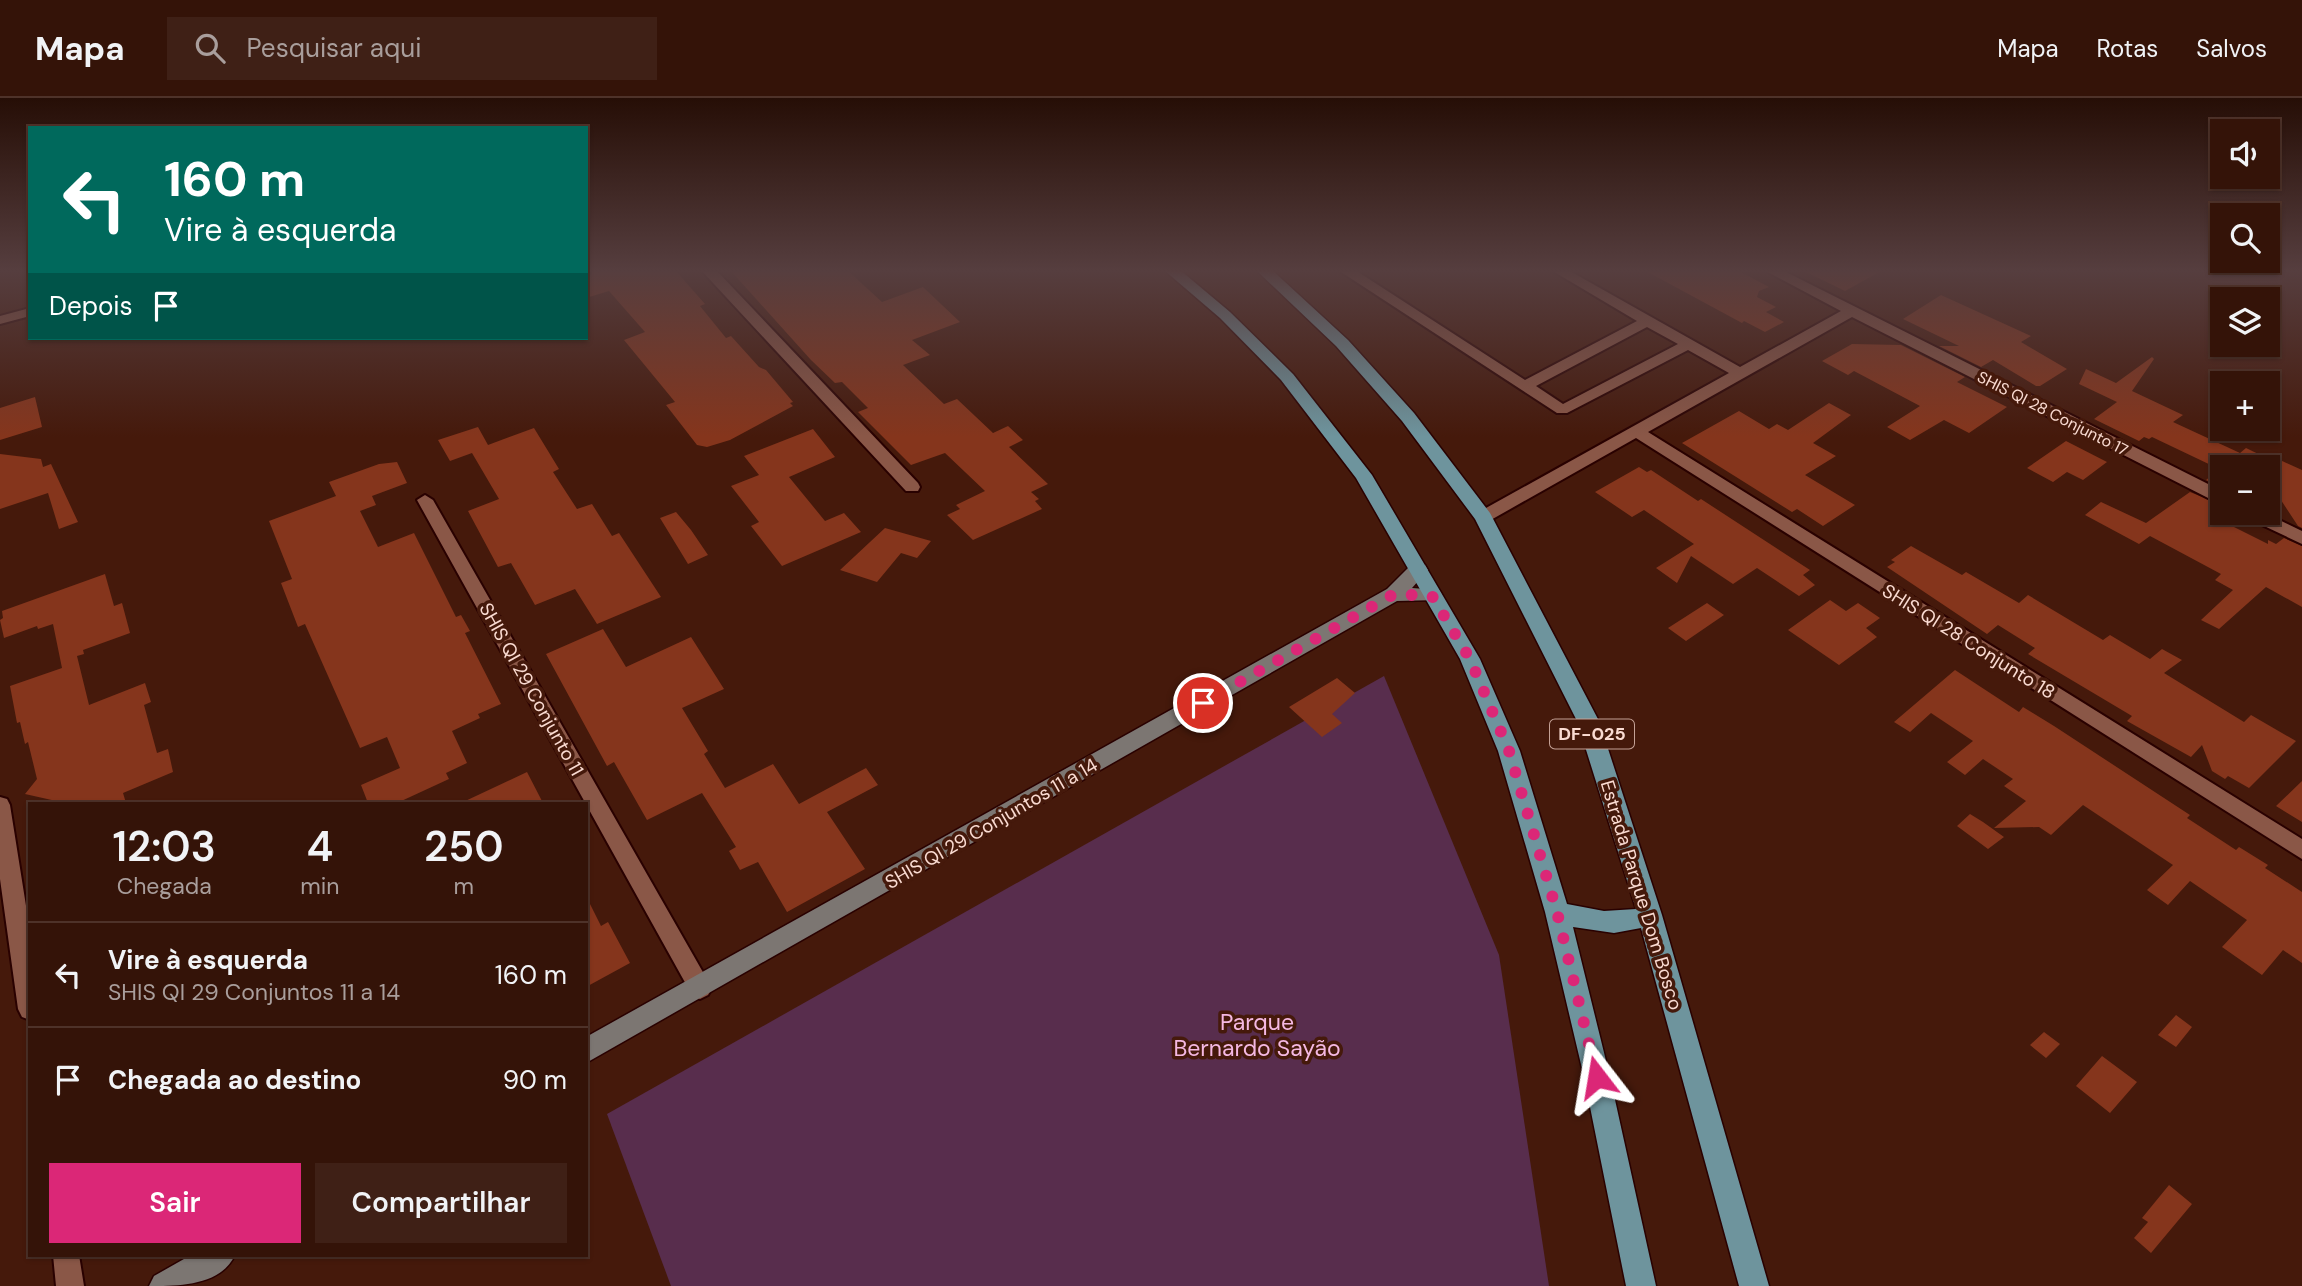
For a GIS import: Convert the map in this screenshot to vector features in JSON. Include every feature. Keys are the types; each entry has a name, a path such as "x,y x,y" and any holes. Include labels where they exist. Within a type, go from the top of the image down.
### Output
{"main road":[{"path":"1235,325 1287,377 1363,475 1470,659 1509,751 1557,912 1597,1077 1640,1286"},
{"name":"Estrada Parque Dom Bosco","path":"1323,325 1408,417 1483,517 1588,721 1650,915 1754,1286"},
{"path":"1557,912 1616,924 1650,915"}],"street":[{"path":"760,325 912,487"},
{"path":"1431,325 1562,410 1688,344"},
{"path":"1525,386 1639,325"},
{"path":"1655,325 1740,373"},
{"path":"1483,517 1826,325"},
{"name":"SHIS QI 28 Conjunto 17","path":"1881,325 2210,492"},
{"name":"SHIS QI 28 Conjunto 18","path":"1636,431 2302,850"},
{"name":"SHIS QI 29 Conjunto 11","path":"425,500 700,988"},
{"path":"2275,525 2302,538"},
{"name":"SHIS QI 29 Conjuntos 11 a 14","path":"588,1050 1394,594 1418,570"},
{"path":"1394,594 1432,596"},
{"path":"0,805 28,995"},
{"path":"66,1257 70,1286"},
{"path":"164,1286 216,1257"}],"green space":[{"name":"Parque Bernardo Sayão","path":"1384,676 1499,955 1549,1286 671,1286 607,1114"}],"building":[{"path":"639,325 716,325 726,338 731,336 759,367 766,370 793,402 790,403 793,406 730,440 707,447 697,445 666,405 675,402 624,340 645,332"},
{"path":"780,325 951,325 912,340 930,355 903,365 944,404 957,399 993,433 1008,426 1023,440 1009,447 1048,484 1031,492 1039,499 1035,501 1042,509 973,540 947,515 960,509 956,505 985,491 945,453 911,465 858,412 868,408 842,382 835,383"},
{"path":"1752,325 1777,325 1765,332"},
{"path":"1916,325 2008,325 2031,336 2021,342 2067,369 2036,386 1993,360 1981,367 1939,346 1959,346"},
{"path":"1852,344 1901,345 1965,377 1957,382 2007,407 1969,433 1944,420 1910,440 1887,427 1920,406 1854,371 1848,375 1822,361"},
{"path":"2152,357 2154,359 2132,391 2183,415 2173,422 2210,441 2240,453 2246,448 2260,455 2210,455 2210,465 2152,437 2144,437 2139,441 2094,419 2117,402 2079,384 2086,369 2116,383"},
{"path":"35,397 42,427 0,440 0,408"},
{"path":"1829,403 1851,415 1813,443 1836,456 1805,475 1855,505 1823,526 1797,509 1792,512 1682,443 1739,411 1769,429 1777,424 1788,430"},
{"path":"478,427 488,445 534,428 559,469 553,472 577,509 592,504 612,536 619,533 661,597 597,624 575,589 535,605 511,563 498,567 468,511 499,499 472,453 450,461 438,440"},
{"path":"813,429 835,457 789,477 825,521 844,513 861,532 782,566 751,526 759,522 731,486 759,475 744,456"},
{"path":"2066,441 2107,462 2083,480 2067,472 2053,482 2027,468"},
{"path":"0,454 41,459 43,467 51,464 78,522 59,529 48,493 0,509"},
{"path":"2280,460 2302,470 2302,528 2280,499"},
{"path":"397,462 407,483 372,496 376,505 360,511 378,547 414,533 456,617 461,615 470,631 465,633 501,704 478,714 480,718 452,731 467,763 446,773 449,779 399,802 368,802 361,785 400,768 387,737 360,748 305,624 298,627 281,583 292,579 269,521 336,496 329,482 379,464"},
{"path":"1639,467 1647,472 1651,470 1698,501 1701,499 1810,570 1803,575 1815,585 1799,596 1757,568 1733,584 1691,556 1677,583 1656,568 1694,544 1644,510 1632,517 1595,492"},
{"path":"2190,492 2210,500 2210,525 2230,525 2268,544 2268,540 2276,544 2284,538 2302,546 2302,607 2266,587 2219,629 2201,620 2233,590 2215,580 2221,574 2150,536 2139,544 2085,515 2101,502 2146,523"},
{"path":"676,512 708,555 688,564 660,518"},
{"path":"885,528 931,541 917,558 901,553 877,582 840,570"},
{"path":"1911,546 1962,575 1966,572 2019,603 2028,595 2103,640 2110,635 2150,659 2162,649 2182,660 2164,673 2244,722 2251,715 2296,741 2249,788 2228,776 2225,779 2212,771 2202,745 2191,757 2127,721 2132,716 2028,654 2035,648 1998,625 1987,634 1887,567 1895,562 1891,560"},
{"path":"105,574 114,606 122,603 130,633 83,650 84,654 77,656 89,705 145,683 151,702 144,705 157,753 168,749 173,772 123,793 126,802 61,802 25,794 37,779 28,742 25,744 20,722 17,723 10,686 62,668 53,624 38,629 37,626 4,638 0,620 3,618 2,611"},
{"path":"1830,600 1846,611 1858,603 1880,618 1866,628 1877,637 1839,665 1788,630"},
{"path":"1707,603 1724,615 1686,641 1668,628"},
{"path":"603,629 626,667 691,637 724,689 682,708 708,751 704,754 725,788 773,764 799,804 866,768 878,785 827,812 865,869 787,912 758,862 740,870 729,851 736,847 702,793 647,820 614,762 607,766 546,654"},
{"path":"1955,670 2019,712 2023,707 2054,726 2190,815 2187,818 2236,850 2239,847 2268,865 2265,868 2302,892 2302,963 2283,950 2262,975 2222,947 2247,920 2190,881 2168,905 2147,890 2173,865 2083,805 2051,835 2039,827 1994,828 2026,801 2004,786 2013,779 1983,759 1965,775 1947,762 1973,741 1931,713 1910,732 1894,722"},
{"path":"1337,678 1355,693 1332,714 1342,723 1322,737 1289,707"},
{"path":"527,772 542,802 463,802"},
{"path":"2302,781 2302,822 2276,806"},
{"path":"1970,814 2004,837 1988,849 1957,826"},
{"path":"588,900 601,926 608,922 630,963 588,986"},
{"path":"2176,1015 2192,1027 2176,1047 2158,1035"},
{"path":"2044,1032 2060,1044 2046,1058 2030,1045"},
{"path":"2102,1056 2137,1082 2110,1113 2076,1086"},
{"path":"2169,1185 2192,1204 2151,1253 2134,1238 2148,1222 2142,1218"}],"route":[{"path":"1203,703 1394,594 1432,596 1470,659 1509,751 1557,912 1597,1077"}]}
